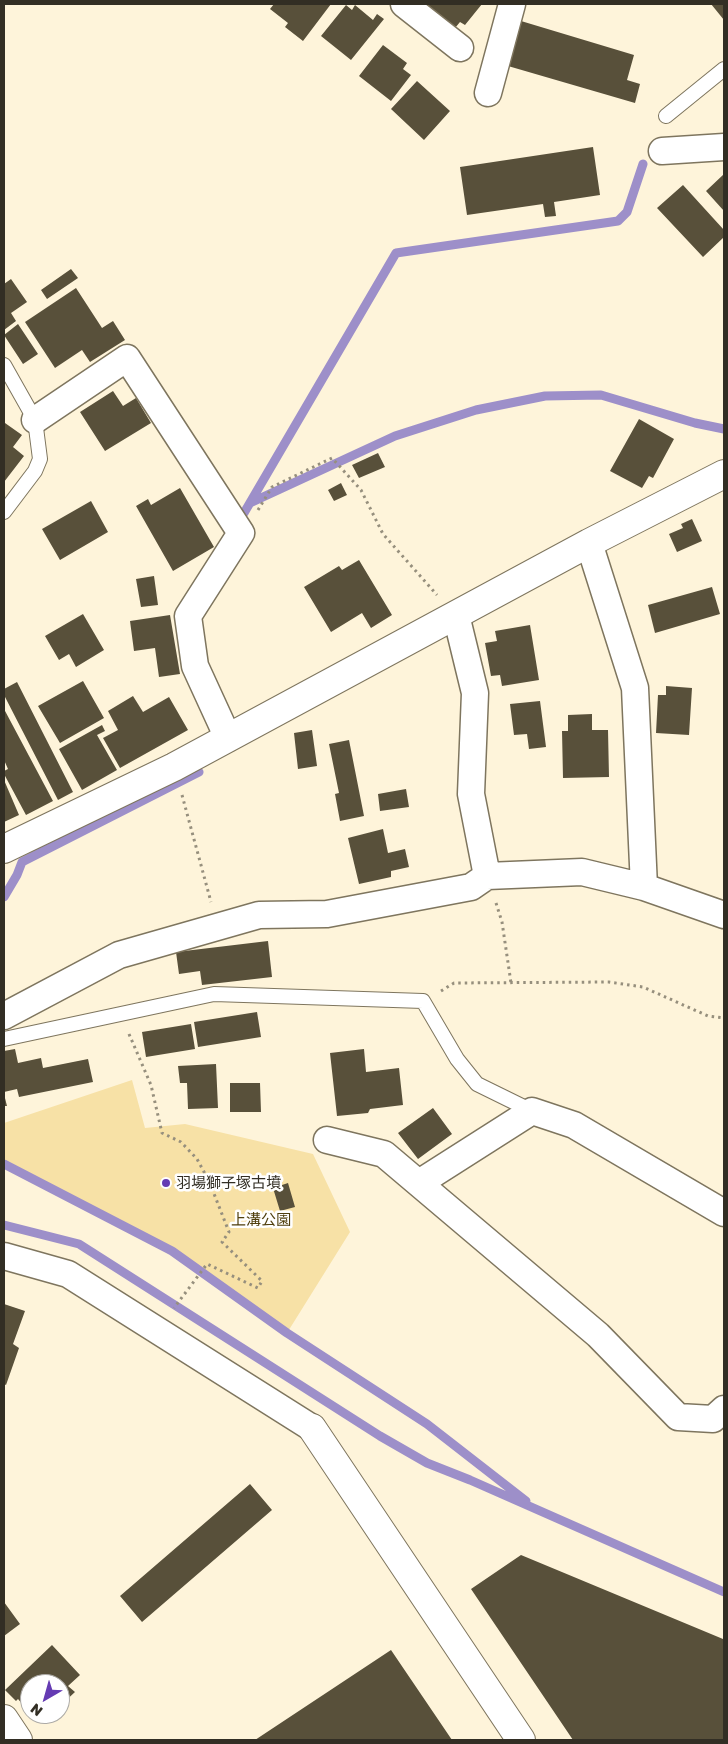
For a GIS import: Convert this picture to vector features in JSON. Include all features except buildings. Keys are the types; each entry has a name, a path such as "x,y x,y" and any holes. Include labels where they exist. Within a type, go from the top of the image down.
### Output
{"street":[{"path":"404,4 460,48"},
{"path":"488,93 512,4"},
{"path":"662,151 724,147"},
{"path":"35,420 127,358 241,532 188,616 195,666 228,738"},
{"path":"4,849 174,767 589,543 724,474"},
{"path":"589,543 635,688 644,887"},
{"path":"456,615 475,694 471,794 487,876"},
{"path":"4,1016 119,955 259,916 337,913 471,887 487,876 582,872 644,887 724,915"},
{"path":"419,1183 532,1111 574,1125 724,1213"},
{"path":"327,1140 384,1154 598,1335 678,1417 713,1419 724,1409"},
{"path":"4,1256 68,1274 312,1428 521,1740"},
{"path":"4,1718 18,1740"}],"lane":[{"path":"666,116 724,69"},
{"path":"4,365 35,420 40,459 34,471 4,512"},
{"path":"4,1039 214,994 423,1001 457,1059 478,1084 532,1111"}],"path":[{"path":"258,510 272,488 332,458 361,490 383,534 395,550 456,615"},
{"path":"182,795 218,927"},
{"path":"487,876 502,922 511,983"},
{"path":"423,1001 454,983 609,982 643,987 708,1016 724,1018"},
{"path":"120,1015 151,1085 162,1133 181,1142 196,1159 209,1181 228,1232 222,1242 262,1281 258,1288 207,1264 184,1295"}],"green space":[{"name":"上溝公園","path":"132,1080 145,1128 185,1124 313,1154 350,1232 287,1333 172,1251 4,1164 4,1123"}],"waterway":[{"path":"244,513 396,253 618,221 627,212 643,164"},
{"path":"250,503 395,436 476,410 545,396 601,395 695,423 724,429"},
{"path":"4,897 22,862 199,772"},
{"path":"4,1164 172,1251 287,1333 427,1424 526,1501"},
{"path":"4,1225 79,1244 380,1436 427,1463 470,1480 724,1592"}],"place":[{"name":"羽場獅子塚古墳","path":"166,1183"}]}
